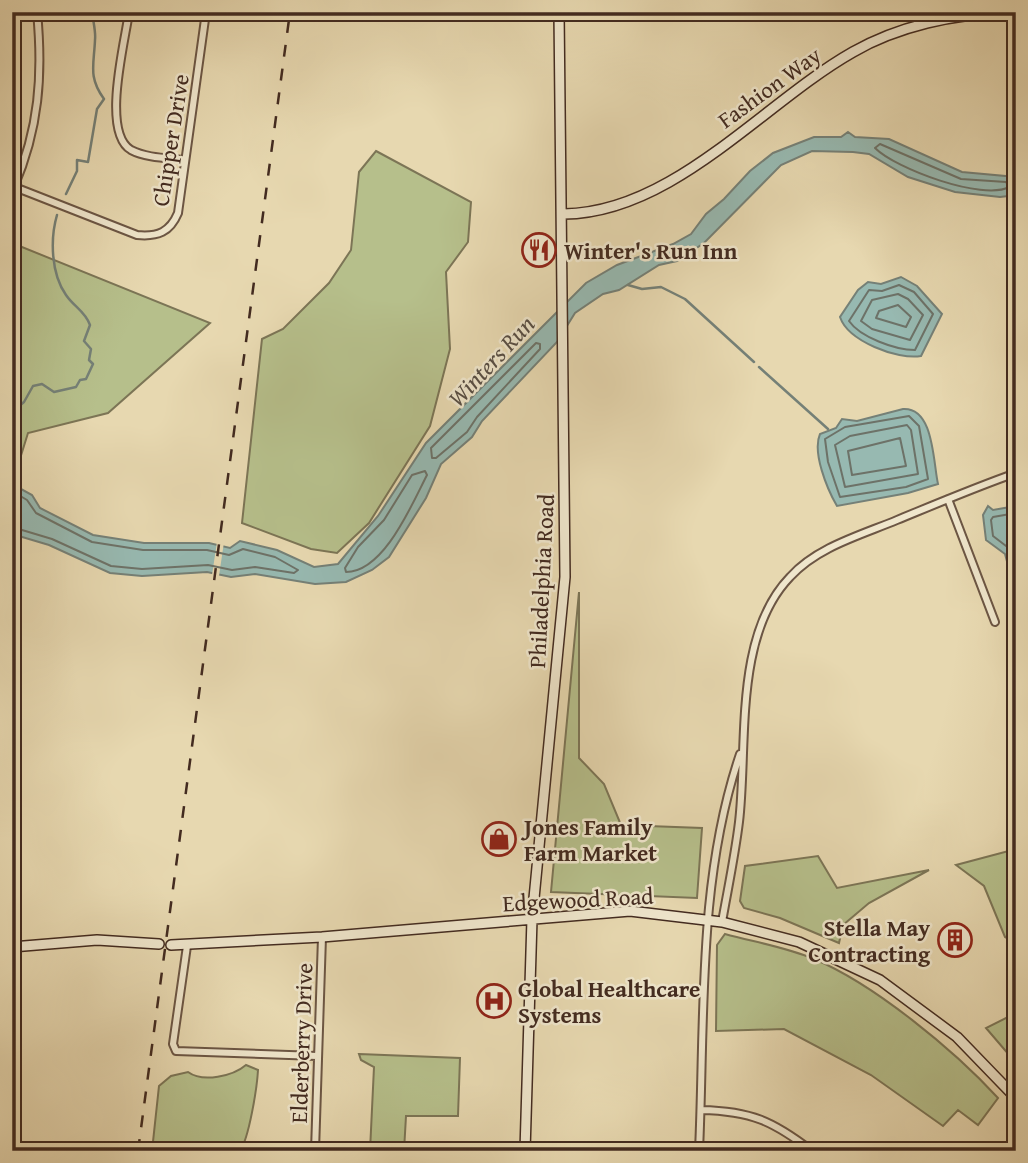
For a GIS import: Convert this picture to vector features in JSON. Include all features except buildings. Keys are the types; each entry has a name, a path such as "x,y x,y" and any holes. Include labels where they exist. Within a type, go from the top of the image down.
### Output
{"street":[{"path":"13,187 27,158 39,103 41,64 37,12"},
{"path":"129,12 114,117 119,137 130,149 138,152 185,160"},
{"name":"Chipper Drive","path":"13,187 137,235 154,236 168,230 178,213 206,12"},
{"name":"Philadelphia Road","path":"526,1151 533,919 565,578 564,214 559,12"},
{"path":"915,12 918,26"},
{"name":"Fashion Way","path":"564,214 607,209 650,191 696,164 837,61 867,45 918,26 956,17 1007,12"},
{"path":"722,922 739,824 741,751 756,642 766,612 781,587 797,570 827,550 1016,473"},
{"path":"948,499 995,622"},
{"path":"699,1151 707,919 725,806 741,751"},
{"name":"Edgewood Road","path":"171,945 322,937 630,911 707,919 799,943 880,980 957,1037 1016,1098"},
{"name":"Elderberry Drive","path":"314,1151 322,937"},
{"path":"12,947 89,941 159,944"},
{"path":"187,946 173,1044 176,1051 317,1056"},
{"path":"701,1110 755,1116 773,1123 812,1151"}],"green space":[{"path":"376,151 471,202 468,242 446,272 450,349 430,426 369,523 337,553 311,549 242,523 262,339 283,329 329,283 351,250 359,172"},
{"path":"12,243 210,323 108,413 28,433 14,478"},
{"path":"579,592 579,758 604,784 621,825 702,828 697,898 551,892"},
{"path":"1016,849 1016,943 1005,937 984,886 956,865"},
{"path":"818,856 837,888 929,870 869,903 843,925 839,943 780,918 744,908 740,901 745,866"},
{"path":"725,934 814,959 862,985 912,1020 998,1098 978,1125 958,1110 943,1126 871,1075 784,1029 716,1031 717,945"},
{"path":"1016,1013 1016,1063 986,1028"},
{"path":"359,1054 460,1058 458,1116 406,1116 404,1151 370,1151 374,1067 361,1060"},
{"path":"246,1065 258,1070 249,1124 240,1151 152,1151 159,1086 171,1076 188,1072 202,1077 218,1077"}],"water":[{"path":"848,132 855,137 889,139 962,172 1016,177 1016,195 1000,197 955,192 908,177 869,154 812,151 781,165 704,243 677,261 659,265 619,290 603,294 575,313 557,342 482,421 472,437 441,464 426,498 389,557 372,570 346,582 315,584 255,574 231,577 207,572 142,576 110,573 49,545 12,534 12,484 32,495 40,508 93,535 144,543 209,543 230,548 240,541 277,550 314,567 338,564 378,516 426,443 586,283 617,265 673,244 691,234 706,214 750,171 773,153 814,137 841,137"},
{"path":"901,277 917,286 942,314 921,356 899,355 874,347 853,334 840,317 858,290 868,282 881,284"},
{"path":"903,409 913,411 921,417 926,426 938,484 908,493 837,506 819,460 820,434 836,428 842,419 857,421"},
{"path":"988,506 993,510 1016,506 1016,582 1012,580 1005,554 986,540 983,515"}],"pier":[{"path":"217,542 224,542 219,576 212,575"}],"waterway":[{"path":"66,194 77,171 77,160 88,162 97,109 104,99 94,77 95,37 92,12"},
{"path":"12,412 24,402 33,386 42,384 54,392 76,387 80,380 86,379 93,364 89,360 91,349 84,341 90,325 66,295 57,277 53,245 57,215"},
{"path":"628,285 642,289 661,287 685,299 754,362"},
{"path":"759,367 828,429"}],"railway":[{"path":"138,1151 290,12"}],"place":[{"name":"Winter's Run Inn","path":"539,250"},
{"name":"Jones Family Farm Market","path":"499,839"},
{"name":"Stella May Contracting","path":"955,940"},
{"name":"Global Healthcare Systems","path":"494,1001"}],"water label":[{"name":"Winters Run","path":"491,361"}]}
